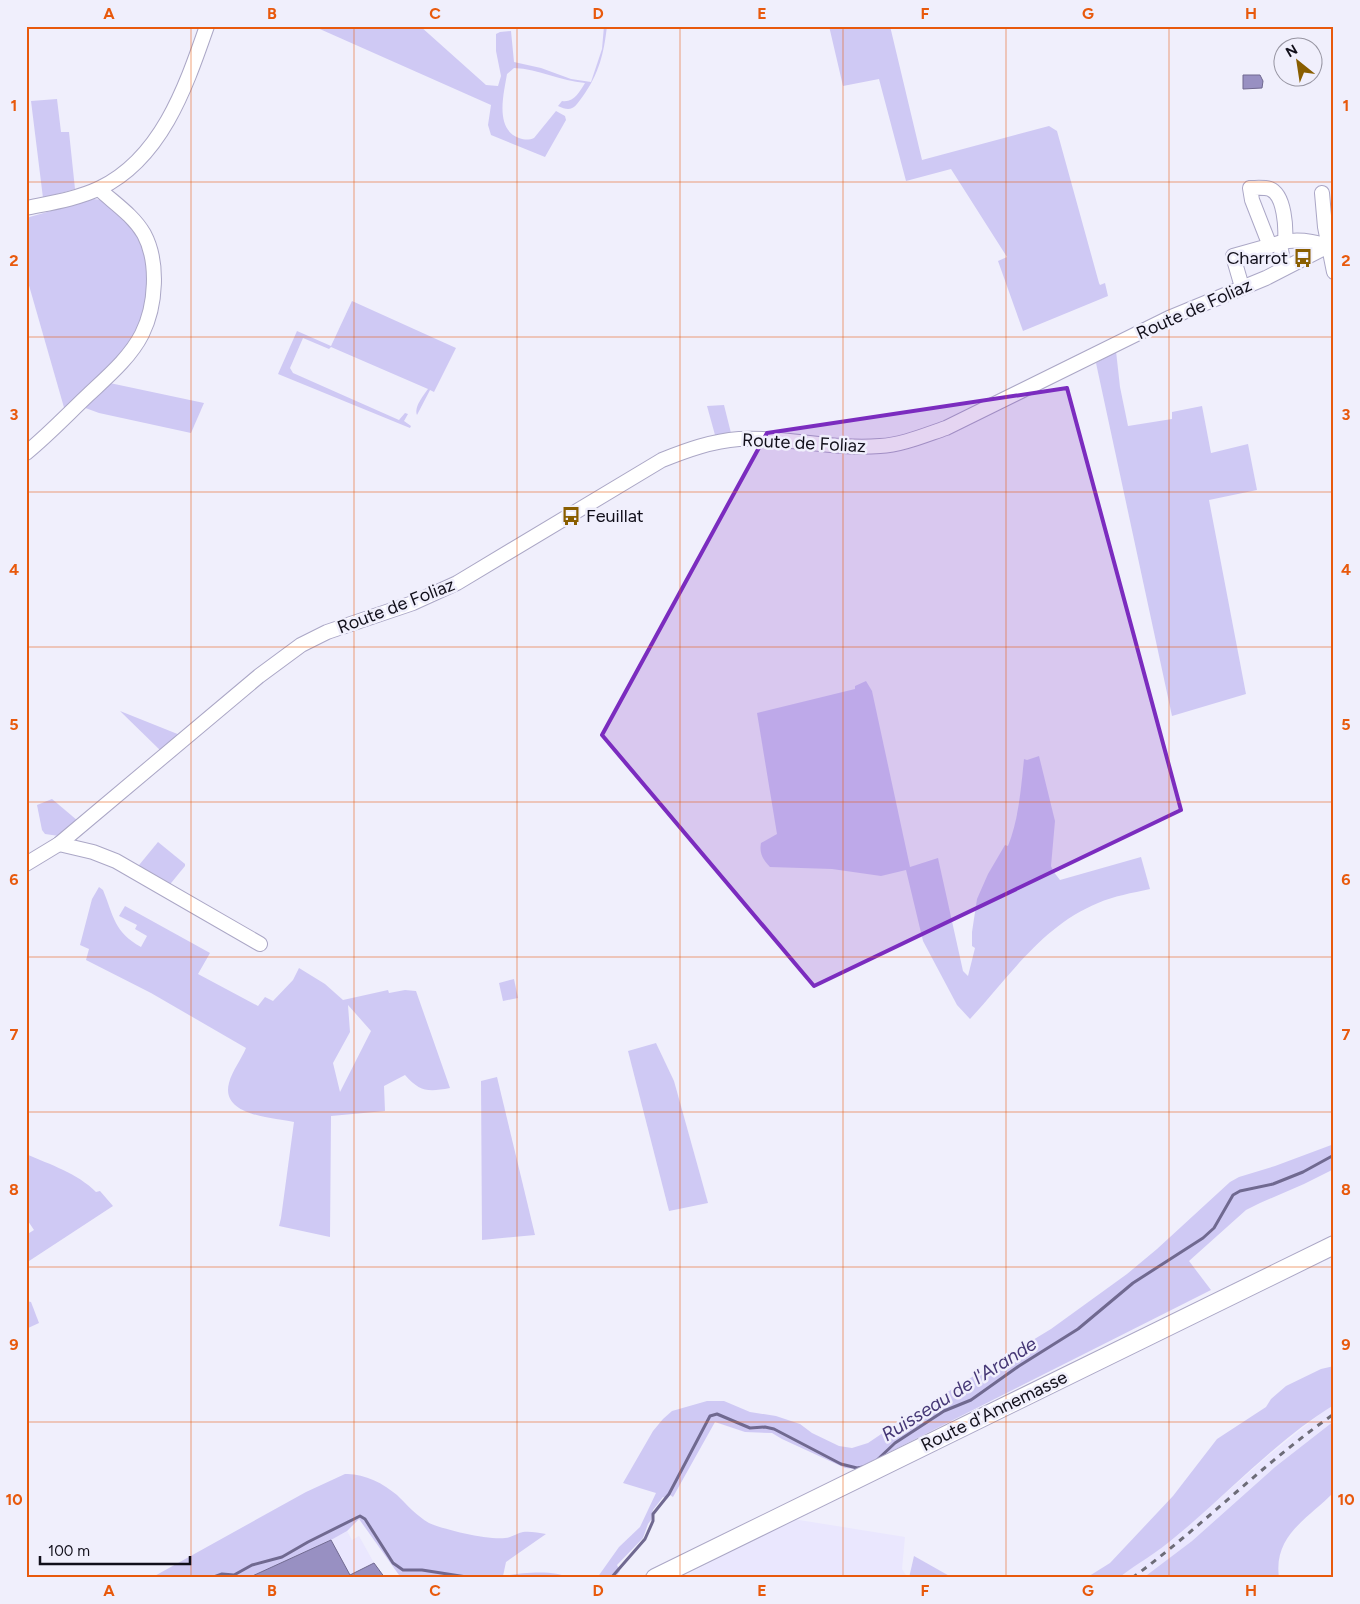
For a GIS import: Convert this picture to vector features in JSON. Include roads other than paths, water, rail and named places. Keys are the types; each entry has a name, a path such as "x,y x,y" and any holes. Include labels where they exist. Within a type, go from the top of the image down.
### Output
{"main road":[{"name":"Route d'Annemasse","path":"655,1578 1334,1245"}],"street":[{"path":"26,208 74,197 98,189 134,164 161,130 190,76 207,26"},
{"path":"26,453 82,401 124,358 139,339 148,317 152,298 153,276 150,253 145,236 130,218 98,189"},
{"path":"1322,193 1334,272"},
{"path":"1242,287 1233,256 1278,243 1313,241 1331,245"},
{"path":"1278,243 1284,268"},
{"name":"Route de Foliaz","path":"26,864 58,844 259,676 301,645 327,632 413,603 457,583 662,460 697,447 739,439 863,447 882,446 906,441 946,428 1169,318 1242,287 1331,245"},
{"path":"58,844 93,852 116,861 260,944"}],"waterway":[{"name":"Ruisseau de l'Arande","path":"876,1461 895,1443 944,1411 971,1400 1019,1366 1078,1329 1133,1283 1203,1238 1214,1228 1233,1195 1240,1191 1273,1184 1303,1172 1334,1155"},
{"name":"Ruisseau de l'Arande","path":"611,1578 645,1539 653,1521 653,1514 669,1494 710,1416 717,1414 750,1428 765,1427 774,1429 841,1464 857,1468 863,1467"},
{"name":"Ruisseau de l'Arande","path":"211,1578 222,1574 234,1575 252,1565 282,1557 360,1516 365,1519 393,1563 403,1570 422,1570 473,1578"}],"railway":[{"path":"1132,1578 1183,1538 1282,1454 1334,1414"}],"place":[{"name":"Charrot","path":"1303,258"},
{"name":"Feuillat","path":"571,516"}]}
